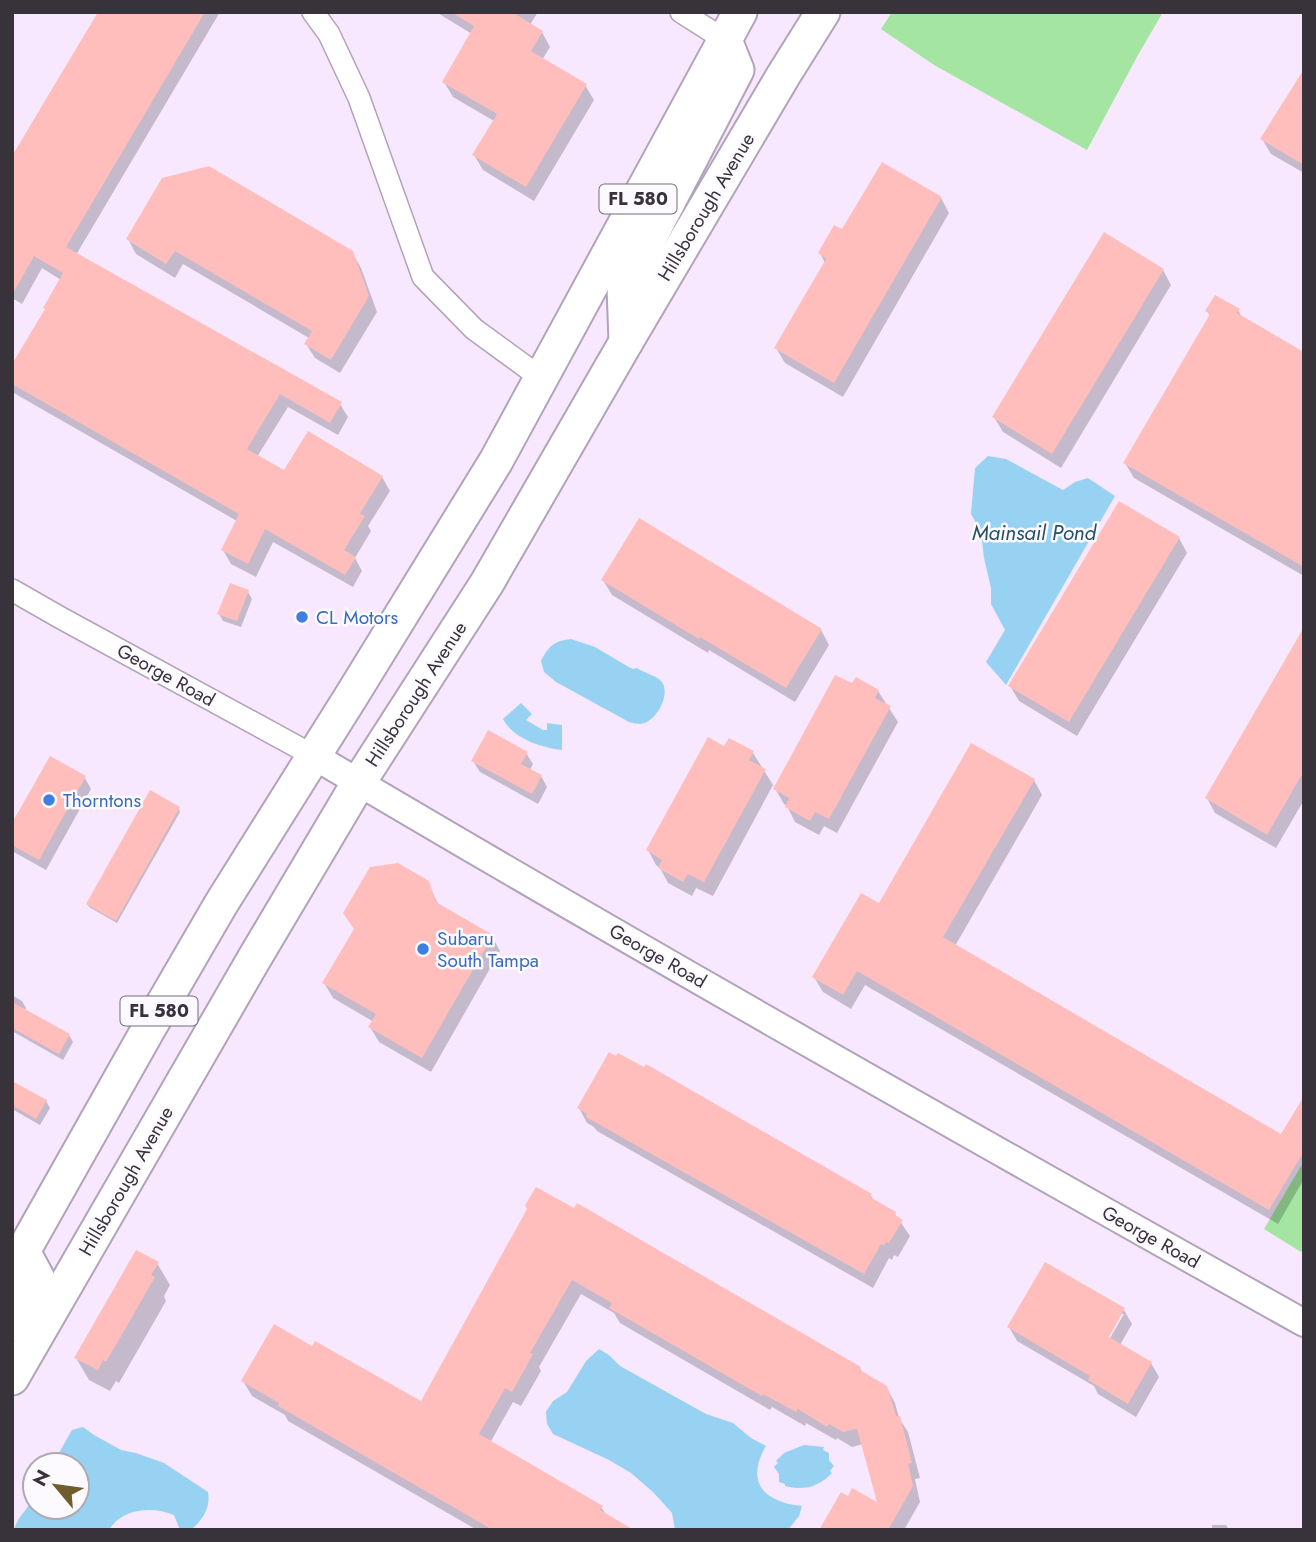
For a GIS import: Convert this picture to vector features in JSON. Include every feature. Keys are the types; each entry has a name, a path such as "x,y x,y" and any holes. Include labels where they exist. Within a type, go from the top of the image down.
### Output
{"main road":[{"name":"Hillsborough Avenue","path":"12,1378 254,958 359,782 487,583 626,342 823,12"},
{"name":"FL 580","path":"18,1261 215,915 496,461 732,26"},
{"path":"626,342 624,287 737,70 732,26"},
{"path":"12,1324 38,1279 18,1261"}],"street":[{"path":"313,12 329,34 359,97 423,277 474,329 541,378"},
{"path":"681,12 732,26"},
{"name":"George Road","path":"12,590 314,756 436,829 1027,1168 1304,1323"}],"green space":[{"path":"892,12 1163,12 1087,150 934,65 881,29"},
{"path":"1304,1161 1304,1248 1301,1252 1264,1229"}],"water":[{"name":"Mainsail Pond","path":"988,456 1006,459 1063,490 1088,478 1115,496 1006,685 986,662 1005,630 991,604 991,588 981,532 971,514 975,468"},
{"path":"571,639 595,647 627,666 660,680 665,694 657,713 641,724 629,722 556,682 544,672 541,661 549,648 560,641"},
{"path":"521,703 532,714 526,720 543,730 547,730 547,723 562,725 562,750 528,741 508,726 503,719"},
{"path":"599,1349 620,1366 706,1414 733,1423 766,1446 757,1470 760,1485 771,1497 802,1506 799,1516 788,1530 675,1530 672,1513 631,1473 553,1434 547,1424 546,1412 553,1401 567,1392 586,1361"},
{"path":"83,1427 121,1450 164,1463 208,1492 207,1508 199,1522 191,1530 180,1530 174,1515 148,1510 122,1517 109,1530 14,1530 21,1517 21,1521 91,1521 91,1451 60,1451 72,1430"},
{"path":"804,1445 824,1447 823,1450 829,1453 829,1460 834,1466 830,1471 832,1473 811,1487 785,1486 779,1482 779,1474 774,1467 778,1463 776,1461 784,1453"}],"building":[{"path":"98,12 205,12 66,247 342,402 330,423 280,394 247,449 284,470 308,431 383,476 360,514 365,516 344,550 356,557 345,575 265,529 248,564 221,550 239,514 12,384 12,364 63,273 34,256 12,295 12,156"},
{"path":"451,12 512,12 543,31 531,51 587,84 526,187 472,155 497,114 442,82 474,26"},
{"path":"1304,69 1304,165 1260,139"},
{"path":"882,162 942,197 834,383 774,348 826,259 818,253 834,225 842,229"},
{"path":"209,166 353,251 369,296 331,360 304,344 312,331 175,251 166,264 126,239 162,178"},
{"path":"1104,232 1164,269 1052,454 992,417"},
{"path":"1215,295 1240,309 1237,313 1304,352 1304,567 1123,463 1210,314 1205,311"},
{"path":"1119,501 1180,537 1069,722 1008,686"},
{"path":"639,518 822,629 786,688 601,580"},
{"path":"230,583 249,590 237,621 217,614"},
{"path":"1304,627 1304,771 1267,835 1205,798"},
{"path":"835,675 852,683 856,677 879,690 875,698 891,706 829,819 815,812 810,821 785,807 789,798 773,789"},
{"path":"488,730 528,752 521,764 542,775 532,794 471,761"},
{"path":"708,737 724,746 729,738 754,751 749,760 766,769 704,882 688,874 683,882 658,868 662,860 646,850"},
{"path":"971,743 1035,779 943,937 1281,1134 1304,1096 1304,1151 1269,1210 857,971 843,995 812,977 861,893 879,903"},
{"name":"Thorntons","path":"50,756 86,776 39,860 12,845 12,823"},
{"name":"Thorntons","path":"150,790 180,807 116,921 86,904"},
{"path":"398,863 429,881 436,902 493,935 422,1058 368,1027 376,1014 322,983 354,929 343,913 370,867"},
{"path":"12,1002 70,1034 59,1054 12,1028"},
{"path":"609,1052 616,1056 618,1053 644,1067 646,1064 872,1194 870,1197 896,1212 895,1215 903,1220 889,1243 886,1242 884,1246 881,1244 864,1274 586,1117 587,1114 577,1108"},
{"path":"12,1081 47,1100 36,1119 12,1105"},
{"path":"536,1187 574,1208 577,1203 861,1367 860,1370 887,1386 896,1416 900,1416 912,1463 908,1464 913,1486 888,1530 819,1530 841,1492 848,1496 852,1488 877,1502 857,1429 843,1432 829,1424 827,1427 798,1409 796,1412 763,1394 762,1396 609,1308 612,1303 572,1280 530,1353 533,1354 512,1392 505,1388 479,1434 603,1506 600,1510 634,1530 493,1530 278,1406 279,1403 241,1381 274,1324 312,1346 315,1341 421,1401 527,1209 525,1205"},
{"path":"136,1250 159,1262 151,1275 155,1277 106,1362 103,1360 98,1370 74,1358"},
{"path":"1045,1262 1125,1308 1109,1337 1152,1362 1128,1404 1088,1380 1090,1376 1007,1327"}],"place":[{"name":"CL Motors","path":"302,617"},
{"name":"Thorntons","path":"49,800"},
{"name":"Subaru South Tampa","path":"423,949"}]}
